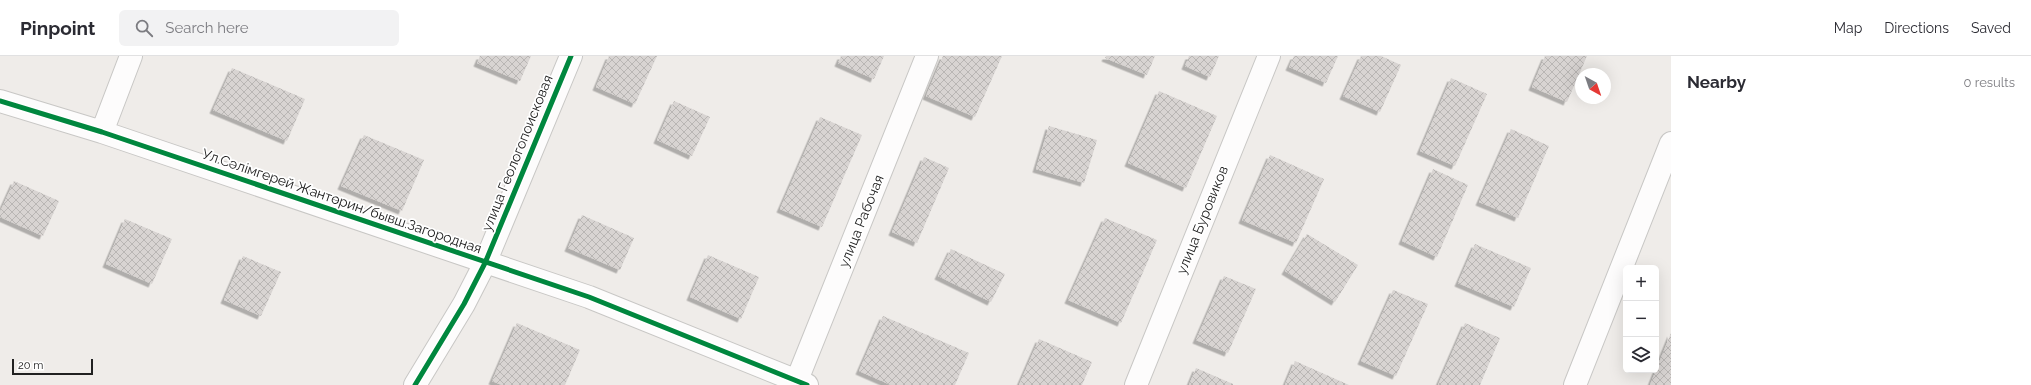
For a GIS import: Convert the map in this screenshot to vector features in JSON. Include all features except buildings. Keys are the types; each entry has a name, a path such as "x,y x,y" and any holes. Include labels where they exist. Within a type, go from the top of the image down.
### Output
{"street":[{"path":"102,132 132,56"},
{"name":"улица Геологопоисковая","path":"415,385 464,304 485,263 571,56"},
{"name":"улица Рабочая","path":"799,384 927,56"},
{"name":"улица Буровиков","path":"1136,385 1269,56"},
{"name":"Ул.Сәлімгерей Жантөрин/бывш.Загородная","path":"0,101 102,132 589,297 799,384"},
{"path":"1576,385 1671,143"}],"cycle path":[{"path":"415,385 464,304 485,263 571,56"},
{"path":"0,101 102,132 589,297 807,385"}]}
